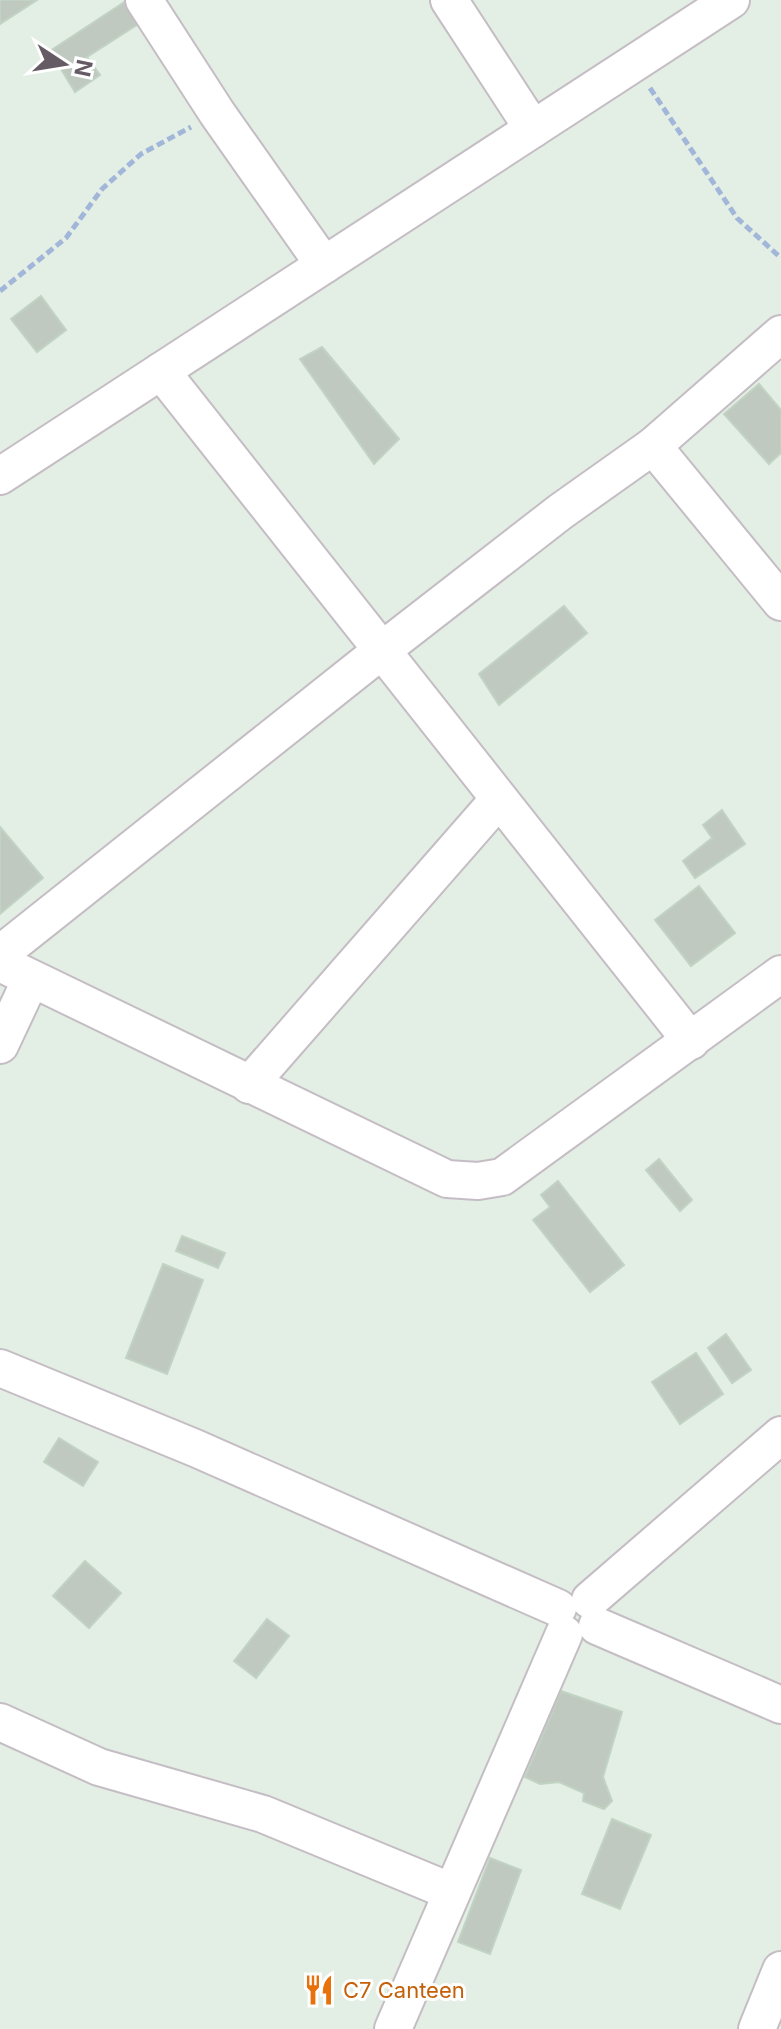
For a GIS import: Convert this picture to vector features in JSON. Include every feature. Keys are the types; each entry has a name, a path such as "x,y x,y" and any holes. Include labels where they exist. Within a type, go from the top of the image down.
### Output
{"street":[{"path":"144,0 217,113 324,265"},
{"path":"449,0 533,129"},
{"path":"0,476 731,0"},
{"path":"0,954 381,651 560,512 653,446 781,334"},
{"path":"161,371 691,1041"},
{"path":"653,446 781,602"},
{"path":"249,1085 499,799"},
{"path":"0,1045 16,971 447,1179 478,1181 502,1177 781,974"},
{"path":"0,1368 195,1448 781,1705"},
{"path":"393,2029 577,1617 781,1435"},
{"path":"0,1722 99,1767 263,1814 452,1892"},
{"path":"757,2029 781,1970"}],"path":[{"path":"633,64 737,218 781,258"},
{"path":"0,291 66,238 102,189 141,154 217,113"}],"building":[{"path":"0,0 37,0 0,24"},
{"path":"126,1 140,23 87,57 100,75 75,92 50,51"},
{"path":"41,296 66,330 37,352 11,319"},
{"path":"322,347 399,439 374,464 300,359"},
{"path":"759,384 781,410 781,453 769,464 724,414"},
{"path":"564,606 587,633 499,705 479,674"},
{"path":"722,810 745,844 695,878 683,861 712,838 703,825"},
{"path":"0,827 43,878 0,914"},
{"path":"699,886 735,933 691,966 655,920"},
{"path":"659,1159 692,1200 680,1211 646,1170"},
{"path":"558,1181 624,1265 590,1292 533,1220 550,1207 541,1195"},
{"path":"182,1236 225,1253 218,1268 176,1251"},
{"path":"163,1264 203,1280 167,1374 126,1358"},
{"path":"726,1334 751,1370 732,1383 708,1348"},
{"path":"696,1353 723,1394 680,1424 652,1382"},
{"path":"59,1438 98,1462 83,1486 44,1462"},
{"path":"85,1561 121,1593 89,1628 53,1596"},
{"path":"267,1619 289,1636 256,1678 234,1661"},
{"path":"561,1691 622,1712 603,1777 612,1801 604,1809 583,1801 584,1793 559,1782 540,1784 525,1777"},
{"path":"612,1819 651,1835 620,1909 582,1894"},
{"path":"490,1858 521,1870 490,1954 458,1942"}],"place":[{"name":"C7 Canteen","path":"319,1990"}]}
